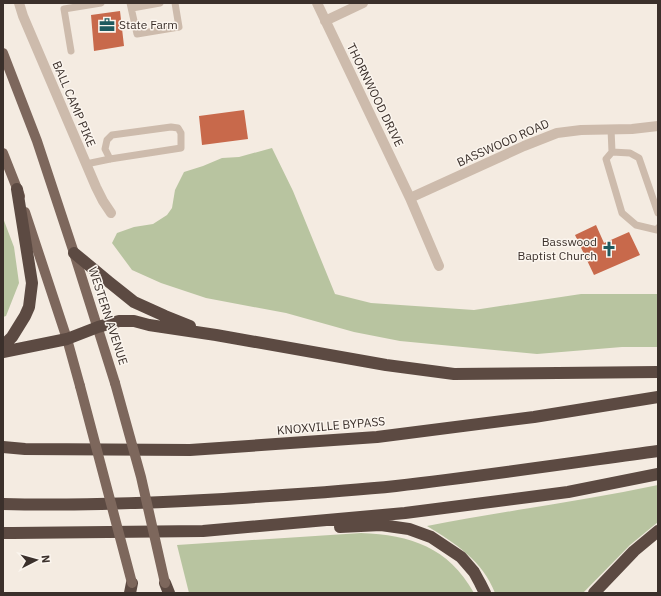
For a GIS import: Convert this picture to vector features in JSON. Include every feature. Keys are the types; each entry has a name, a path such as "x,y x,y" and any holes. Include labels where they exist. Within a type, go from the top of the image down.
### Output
{"highway":[{"path":"3,346 12,337 25,316 29,307 32,283 17,189"},
{"path":"74,253 134,302 165,316 216,335"},
{"path":"3,352 67,339 119,321 134,321 149,325 216,335 386,365 454,374 658,372"},
{"name":"KNOXVILLE BYPASS","path":"3,447 190,450 377,437 534,417 658,397"},
{"path":"3,504 173,502 303,494 394,486 511,472 658,451"},
{"path":"203,531 405,513 568,492 658,474"},
{"path":"6,533 203,531 380,525 409,529 431,537 461,557 474,572 485,593"},
{"path":"594,593 634,551 658,531"}],"main road":[{"name":"WESTERN AVENUE","path":"3,53 37,141 98,327 141,477 167,590"},
{"path":"3,154 17,189 67,339 132,590"}],"street":[{"name":"BALL CAMP PIKE","path":"19,3 23,16 86,164 103,201 111,213"},
{"name":"THORNWOOD DRIVE","path":"317,3 410,198 439,266"},
{"path":"325,21 363,3"},
{"name":"BASSWOOD ROAD","path":"410,198 524,146 557,133 581,130 632,129 658,126"}],"lane":[{"path":"71,51 64,10 101,3"},
{"path":"160,3 131,6 138,34 179,27 175,3"},
{"path":"86,164 181,148 181,133 178,128 171,127 112,136 107,140 105,149 110,159"},
{"path":"611,129 612,152 606,159 622,213 636,225 657,230 658,228"},
{"path":"612,152 630,153 639,158 658,214"}],"green space":[{"path":"272,148 293,191 335,294 371,303 474,310 581,294 658,294 658,347 622,347 537,354 400,341 354,332 286,313 206,298 161,283 132,270 112,243 117,233 134,227 153,224 167,215 172,208 175,190 184,172 222,158 239,157"},
{"path":"3,218 14,247 19,283 6,316 3,317"},
{"path":"658,485 658,522 630,545 583,593 495,593 490,582 476,562 458,546 427,526 601,496"},
{"path":"361,533 396,537 426,546 440,554 452,564 464,577 474,593 189,593 177,545"}],"building":[{"name":"State Farm","path":"120,11 124,46 94,51 91,15"},
{"path":"244,110 248,139 202,145 199,116"},
{"name":"Basswood Baptist Church","path":"596,225 604,243 629,232 640,255 594,275 575,235"}],"place":[{"name":"State Farm","path":"107,25"},
{"name":"Basswood Baptist Church","path":"609,249"}]}
